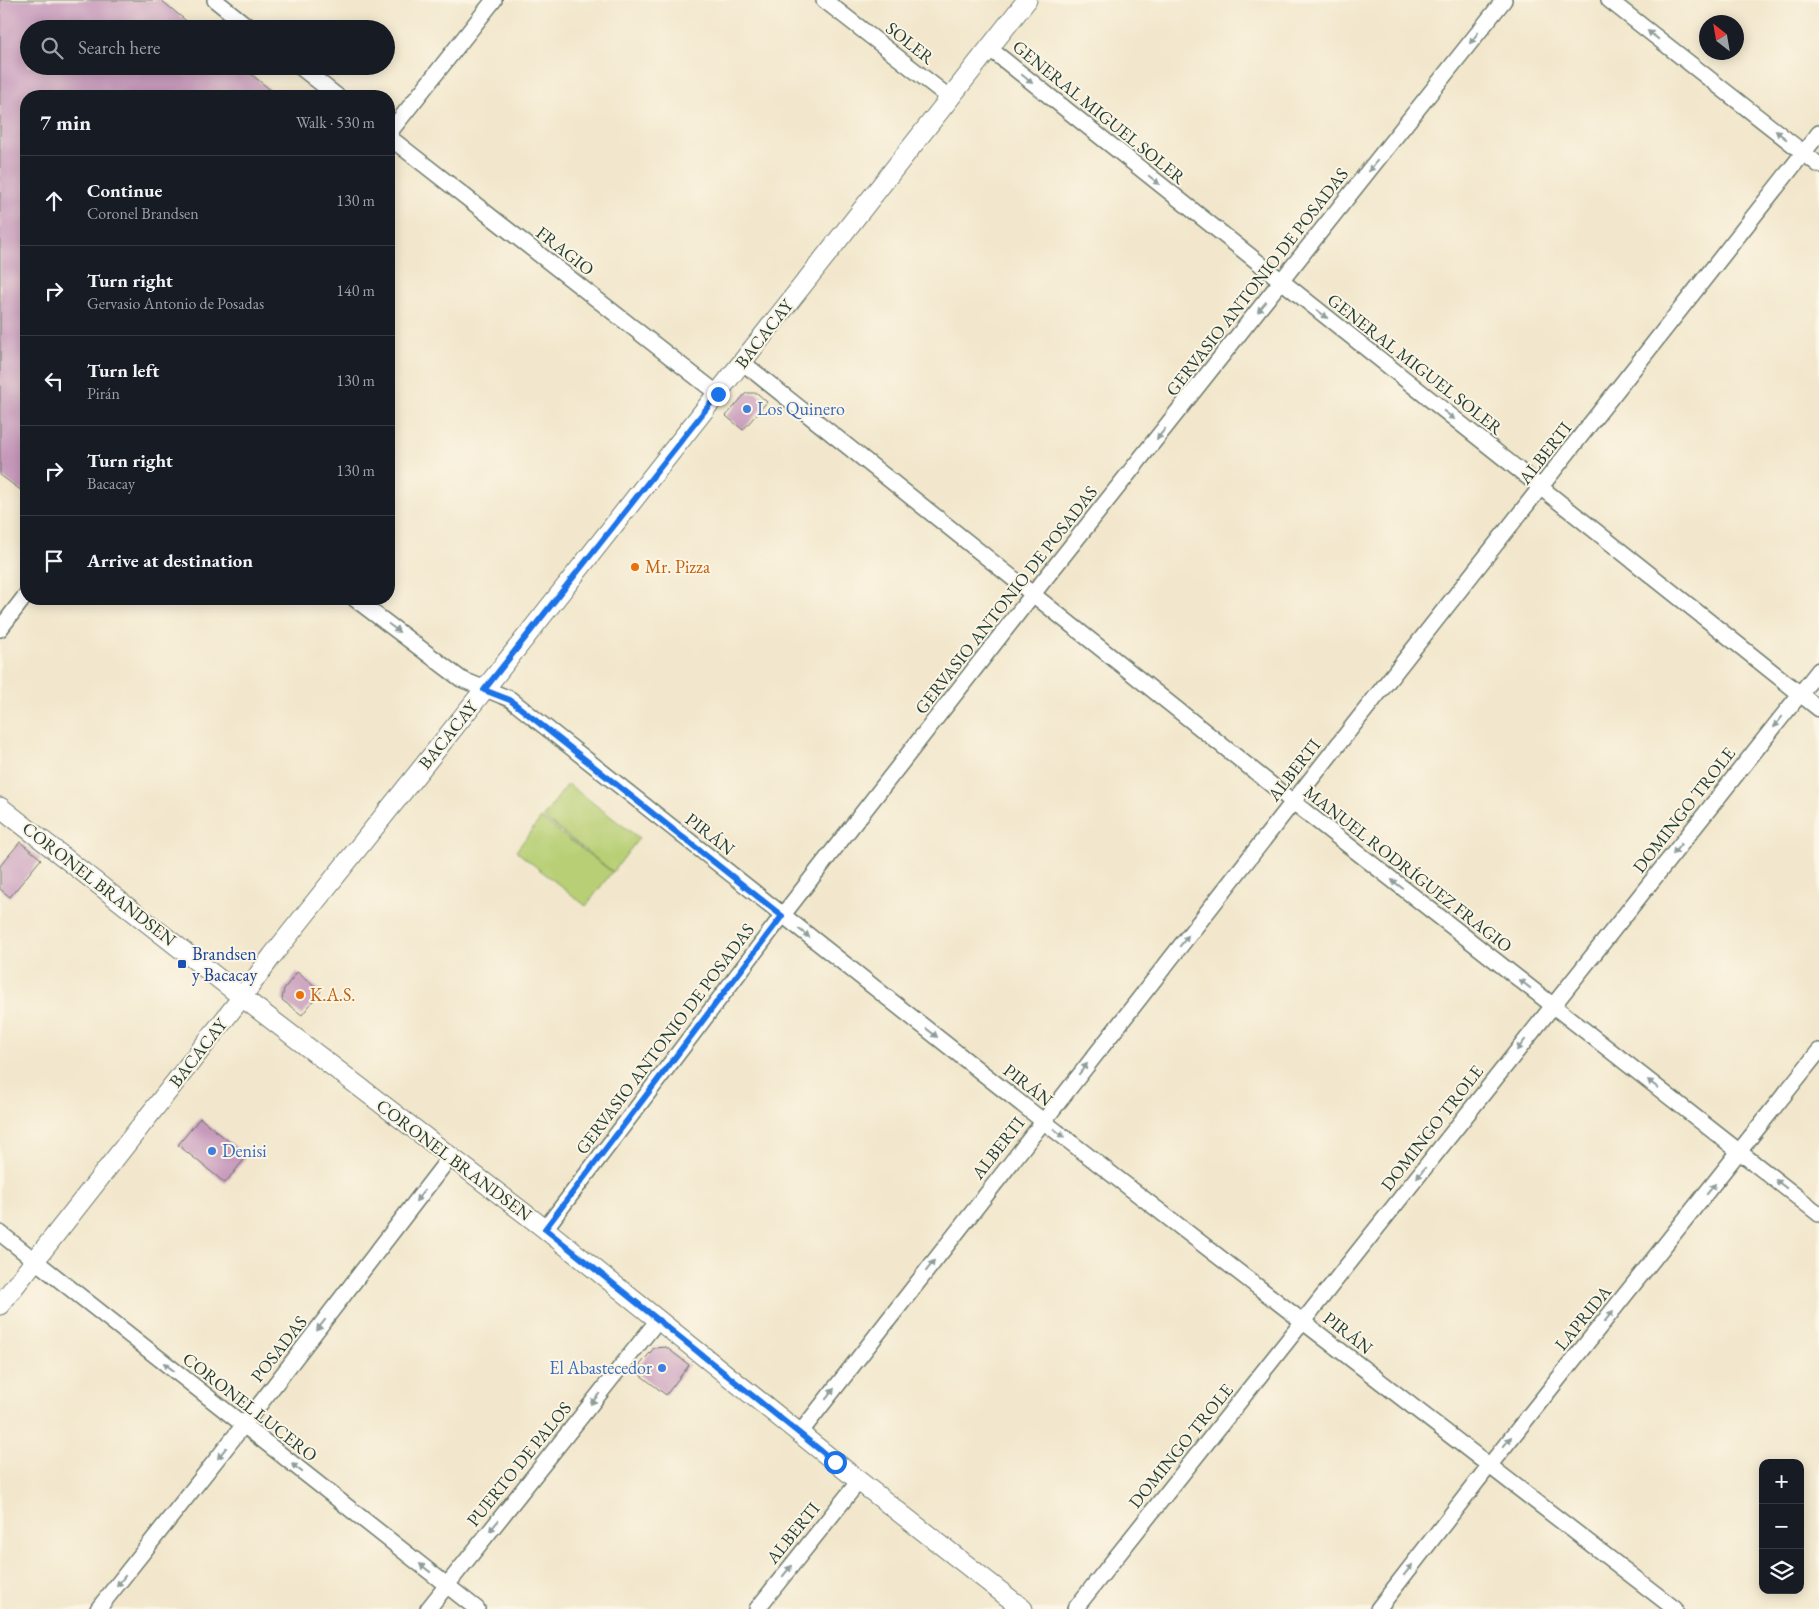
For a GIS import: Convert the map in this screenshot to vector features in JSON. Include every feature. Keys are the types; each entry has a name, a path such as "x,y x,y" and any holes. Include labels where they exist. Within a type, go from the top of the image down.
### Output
{"street":[{"path":"215,0 240,20"},
{"path":"395,125 494,0"},
{"name":"SOLER","path":"824,0 950,98"},
{"name":"BACACAY","path":"0,1305 242,997 272,956 718,394 1027,0"},
{"name":"GERVASIO ANTONIO DE POSADAS","path":"545,1229 782,916 1033,594 1504,0"},
{"path":"1608,0 1819,165"},
{"name":"GENERAL MIGUEL SOLER","path":"989,48 1819,709"},
{"path":"310,75 329,90"},
{"name":"ALBERTI","path":"800,1433 1043,1120 1819,133"},
{"name":"FRAGIO","path":"395,142 718,394"},
{"name":"MANUEL RODRÍGUEZ FRAGIO","path":"742,362 1293,802 1819,1214"},
{"path":"0,629 20,603"},
{"name":"PIRÁN","path":"363,605 461,679 510,700 1043,1120 1674,1609"},
{"name":"DOMINGO TROLE","path":"1075,1609 1819,670"},
{"name":"CORONEL BRANDSEN","path":"0,807 242,997 545,1229 859,1481 1023,1609"},
{"name":"LAPRIDA","path":"1378,1609 1489,1466 1819,1051"},
{"name":"POSADAS","path":"98,1609 243,1426 450,1157"},
{"name":"CORONEL LUCERO","path":"0,1233 477,1609"},
{"name":"PUERTO DE PALOS","path":"428,1609 658,1320"},
{"name":"ALBERTI","path":"757,1609 859,1481"}],"green space":[{"path":"568,784 639,838 613,872 543,817"},
{"path":"541,818 612,872 586,906 516,851"}],"building":[{"path":"0,0 161,0 185,20 20,20 20,75 252,75 271,90 20,90 20,490 0,475"},
{"name":"Los Quinero","path":"746,393 757,393 767,402 743,430 726,416"},
{"path":"20,842 41,859 10,897 0,889 0,866"},
{"name":"K.A.S.","path":"297,972 321,991 302,1015 282,1000 284,989"},
{"name":"Denisi","path":"200,1118 247,1156 225,1183 178,1145"},
{"name":"El Abastecedor","path":"666,1347 689,1365 666,1395 635,1371 654,1348"}],"place":[{"name":"Los Quinero","path":"747,409"},
{"name":"Mr. Pizza","path":"635,567"},
{"name":"Brandsen y Bacacay","path":"182,964"},
{"name":"K.A.S.","path":"300,995"},
{"name":"Denisi","path":"212,1151"},
{"name":"El Abastecedor","path":"662,1368"}],"route":[{"path":"718,394 484,690 510,700 782,916 545,1229 835,1462"}]}
